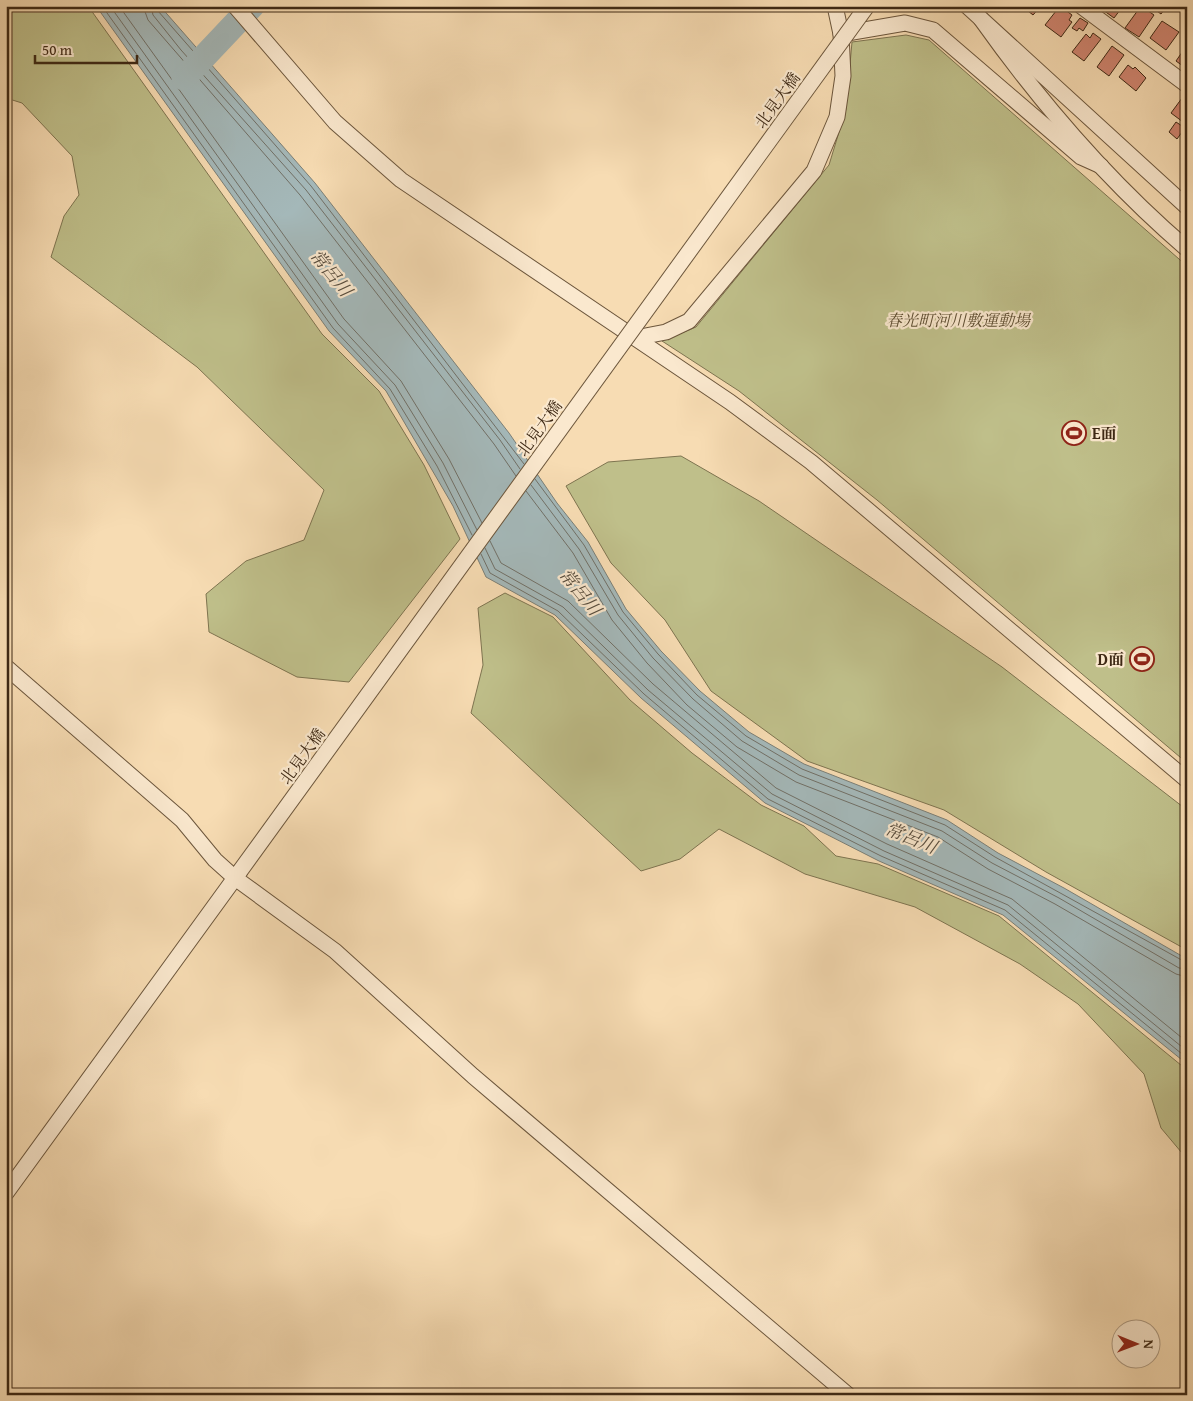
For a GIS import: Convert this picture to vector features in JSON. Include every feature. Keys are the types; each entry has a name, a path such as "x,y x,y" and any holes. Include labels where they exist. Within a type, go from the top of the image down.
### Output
{"street":[{"path":"235,6 335,122 401,180 730,402 811,462 1187,780"},
{"path":"635,338 666,332 689,321 814,172 837,117 843,76 841,34 835,6"},
{"name":"北見大橋","path":"6,1193 867,6"},
{"path":"966,6 1187,207"},
{"path":"1081,6 1187,85"},
{"path":"981,19 1015,67 1101,166 1154,220 1187,249"},
{"path":"841,34 905,23 932,30 1081,157 1101,166"},
{"path":"6,666 182,820 215,860 238,874 335,951 473,1076 848,1395"}],"green space":[{"path":"6,6 88,6 322,334 379,391 424,465 460,539 349,682 297,677 209,632 206,594 246,561 304,540 324,490 197,367 51,257 64,216 79,195 72,156 22,103 6,98"},
{"name":"春光町河川敷運動場","path":"906,35 929,40 1187,266 1187,763 877,500 739,391 662,341 696,327 829,165 846,109 852,42"},
{"path":"681,456 759,501 1002,667 1187,810 1187,950 1046,872 944,810 807,761 711,691 665,620 611,563 566,486 608,462"},
{"path":"505,593 553,617 630,700 692,753 761,805 804,826 836,856 878,864 999,916 1187,1070 1187,1159 1161,1128 1144,1074 1078,1004 1020,964 915,907 805,874 719,829 680,859 641,871 471,713 483,665 478,608"}],"water":[{"name":"常呂川","path":"96,6 160,6 315,183 509,433 557,503 588,542 626,609 661,651 700,691 749,732 804,764 947,820 998,853 1064,888 1187,959 1187,1064 1003,915 879,861 765,803 641,698 555,615 486,577 453,506 386,391 329,331"}],"building":[{"path":"1022,6 1041,6 1033,15"},
{"path":"1060,6 1072,15 1069,20 1072,22 1061,37 1045,25"},
{"path":"1105,6 1123,6 1114,18 1103,10"},
{"path":"1141,6 1154,15 1139,37 1125,28"},
{"path":"1150,6 1167,6 1161,14"},
{"path":"1080,18 1088,23 1083,31 1079,28 1077,31 1072,28"},
{"path":"1162,21 1179,32 1166,50 1150,38"},
{"path":"1093,33 1101,39 1084,61 1072,52 1086,34 1090,38"},
{"path":"1187,45 1187,69 1176,61"},
{"path":"1112,46 1124,55 1109,76 1097,67"},
{"path":"1128,65 1133,69 1135,67 1146,78 1136,91 1119,77"},
{"path":"1185,94 1187,116 1183,122 1171,113"},
{"path":"1176,122 1185,128 1177,139 1169,132"}],"waterway":[{"path":"184,78 252,6"}],"place":[{"name":"E面","path":"1074,433"},
{"name":"D面","path":"1142,659"}]}
